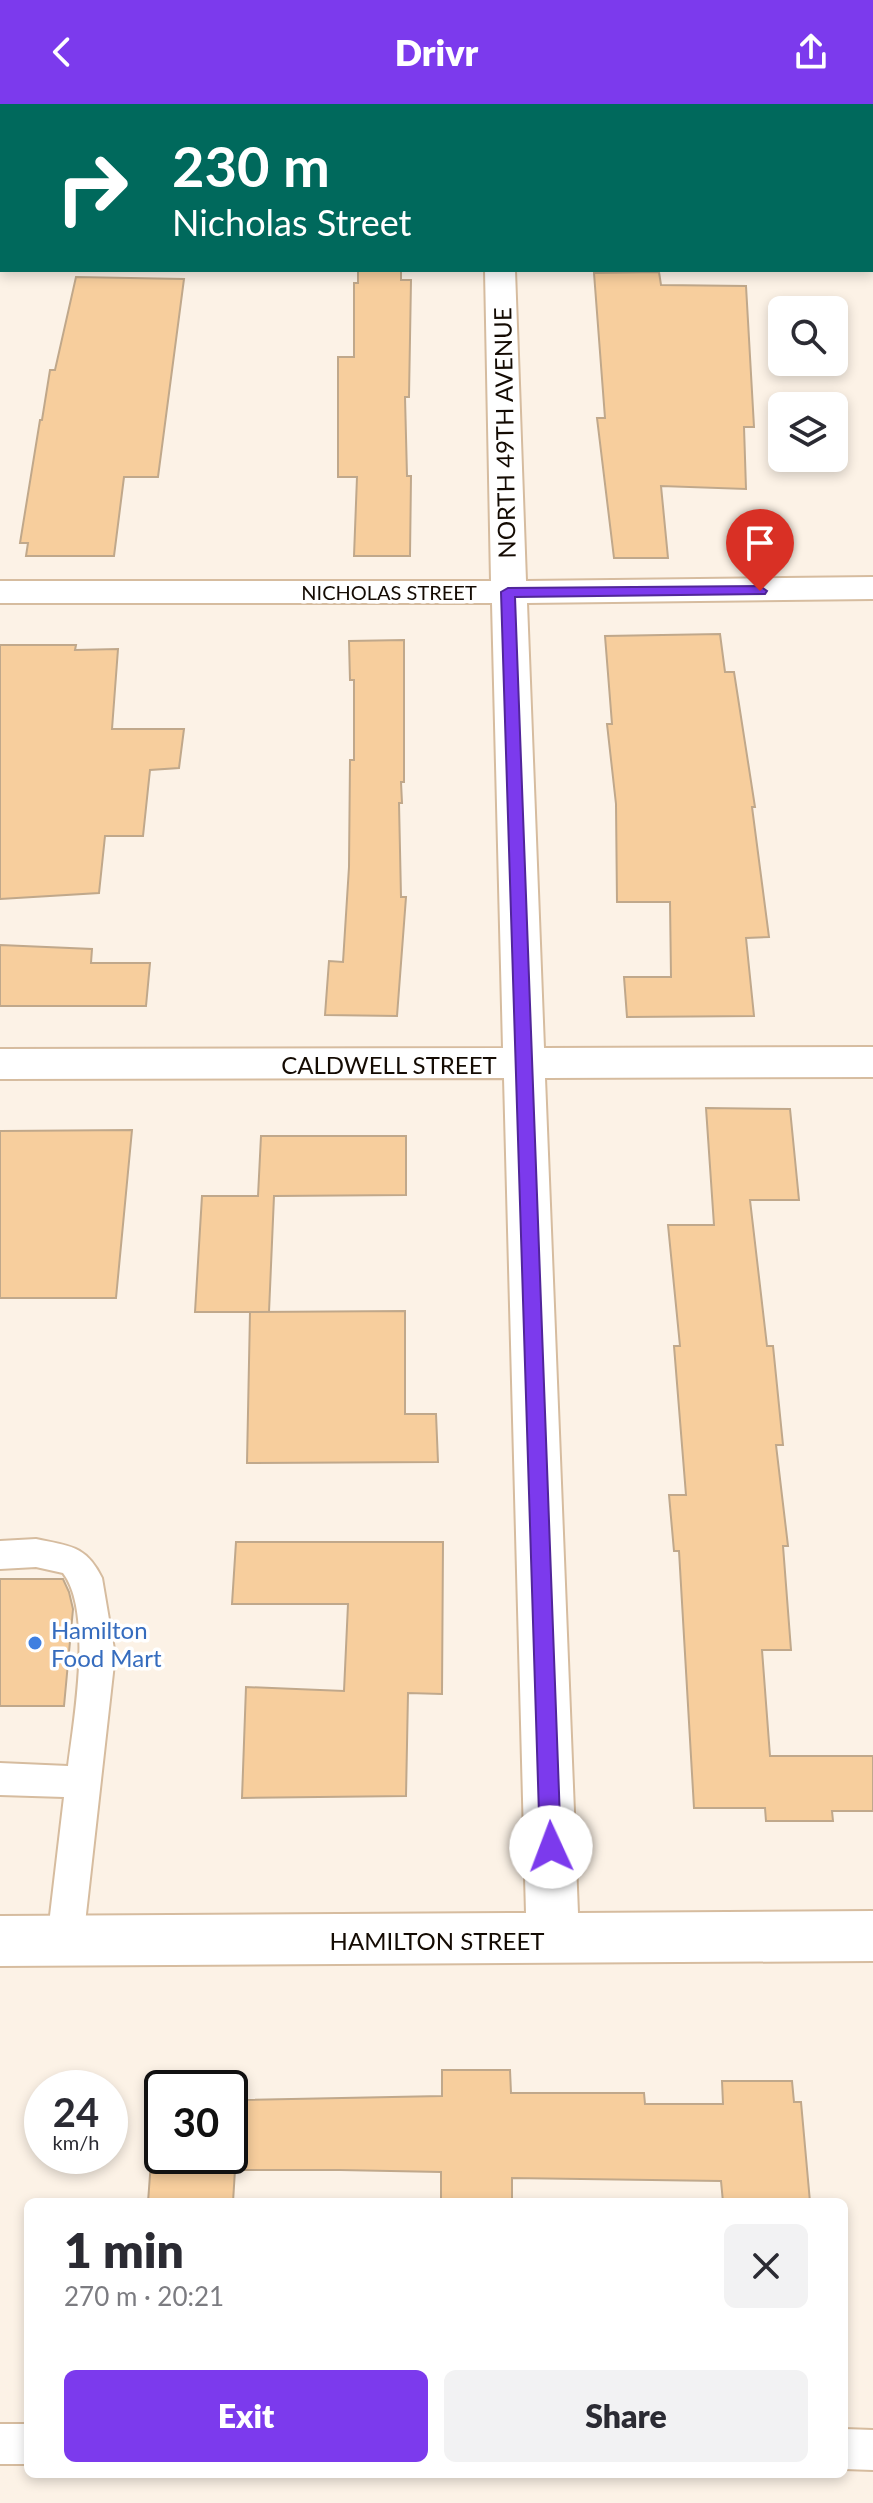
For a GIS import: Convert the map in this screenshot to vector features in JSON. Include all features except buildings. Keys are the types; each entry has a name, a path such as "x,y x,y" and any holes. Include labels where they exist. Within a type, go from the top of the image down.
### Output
{"street":[{"name":"NORTH 49TH AVENUE","path":"500,272 522,1064 541,1507 553,1940"},
{"name":"NICHOLAS STREET","path":"0,592 873,588"},
{"name":"CALDWELL STREET","path":"0,1064 873,1062"},
{"name":"HAMILTON STREET","path":"0,1941 873,1936"}],"lane":[{"path":"0,1555 36,1553 73,1561 86,1578 98,1655 65,1941"},
{"path":"0,1779 84,1782"},
{"path":"0,2444 24,2444"},
{"path":"848,2449 873,2450"}],"place":[{"name":"Hamilton Food Mart","path":"35,1643"}],"route":[{"path":"551,1847 508,592 760,591"}]}
